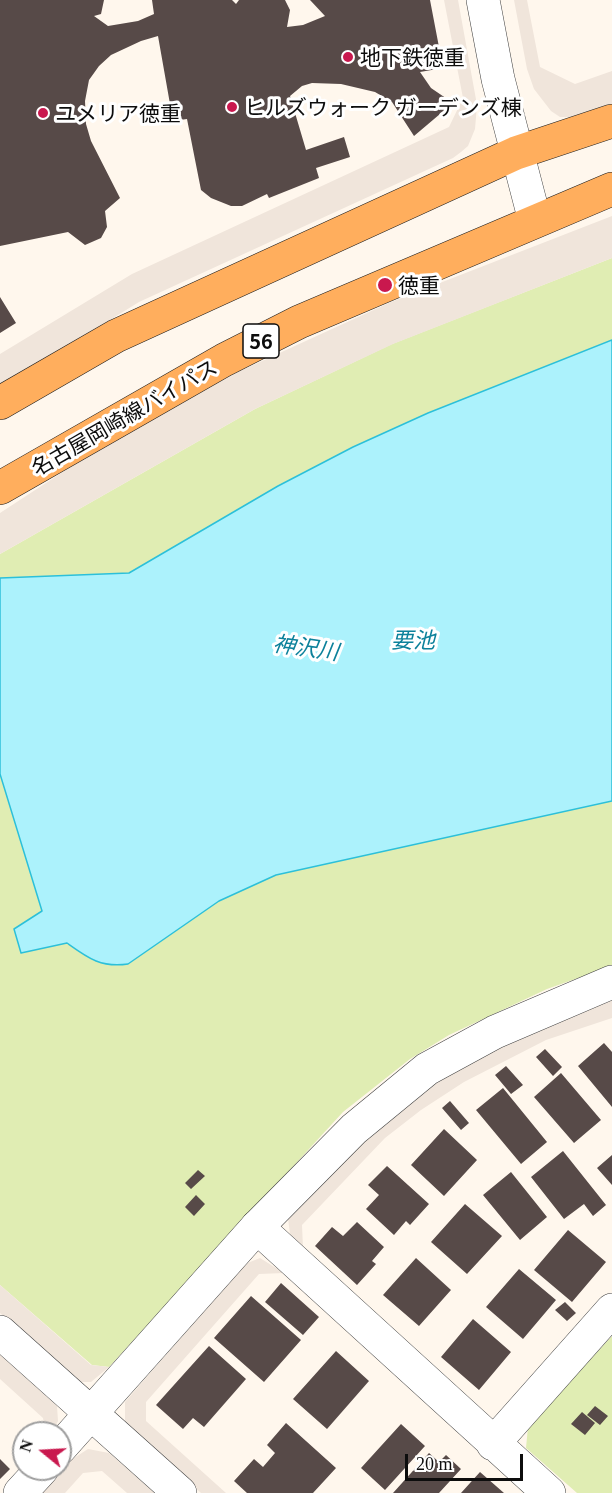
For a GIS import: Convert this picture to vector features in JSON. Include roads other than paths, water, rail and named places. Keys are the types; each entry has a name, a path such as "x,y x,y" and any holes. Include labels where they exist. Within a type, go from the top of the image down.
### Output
{"main road":[{"path":"0,403 116,336 516,153 612,121"},
{"name":"名古屋岡崎線バイパス","path":"0,488 159,395 280,331 612,189"}],"street":[{"path":"483,0 498,79 535,221"},
{"path":"72,1435 257,1227 354,1129 427,1070 495,1032 612,982"},
{"path":"257,1227 549,1493"},
{"path":"493,1444 612,1310"},
{"path":"0,1332 180,1493"},
{"path":"20,1493 31,1481"}],"water":[{"name":"要池","path":"612,340 612,801 276,875 219,901 128,964 110,965 95,961 67,943 21,953 14,929 42,911 0,774 0,578 129,573 278,486 353,447 428,413"}],"place":[{"name":"地下鉄徳重","path":"348,57"},
{"name":"ヒルズウォーク ガーデンズ棟","path":"232,107"},
{"name":"ユメリア徳重","path":"43,113"},
{"name":"徳重","path":"385,285"}],"water label":[{"name":"神沢川","path":"306,647"}]}
